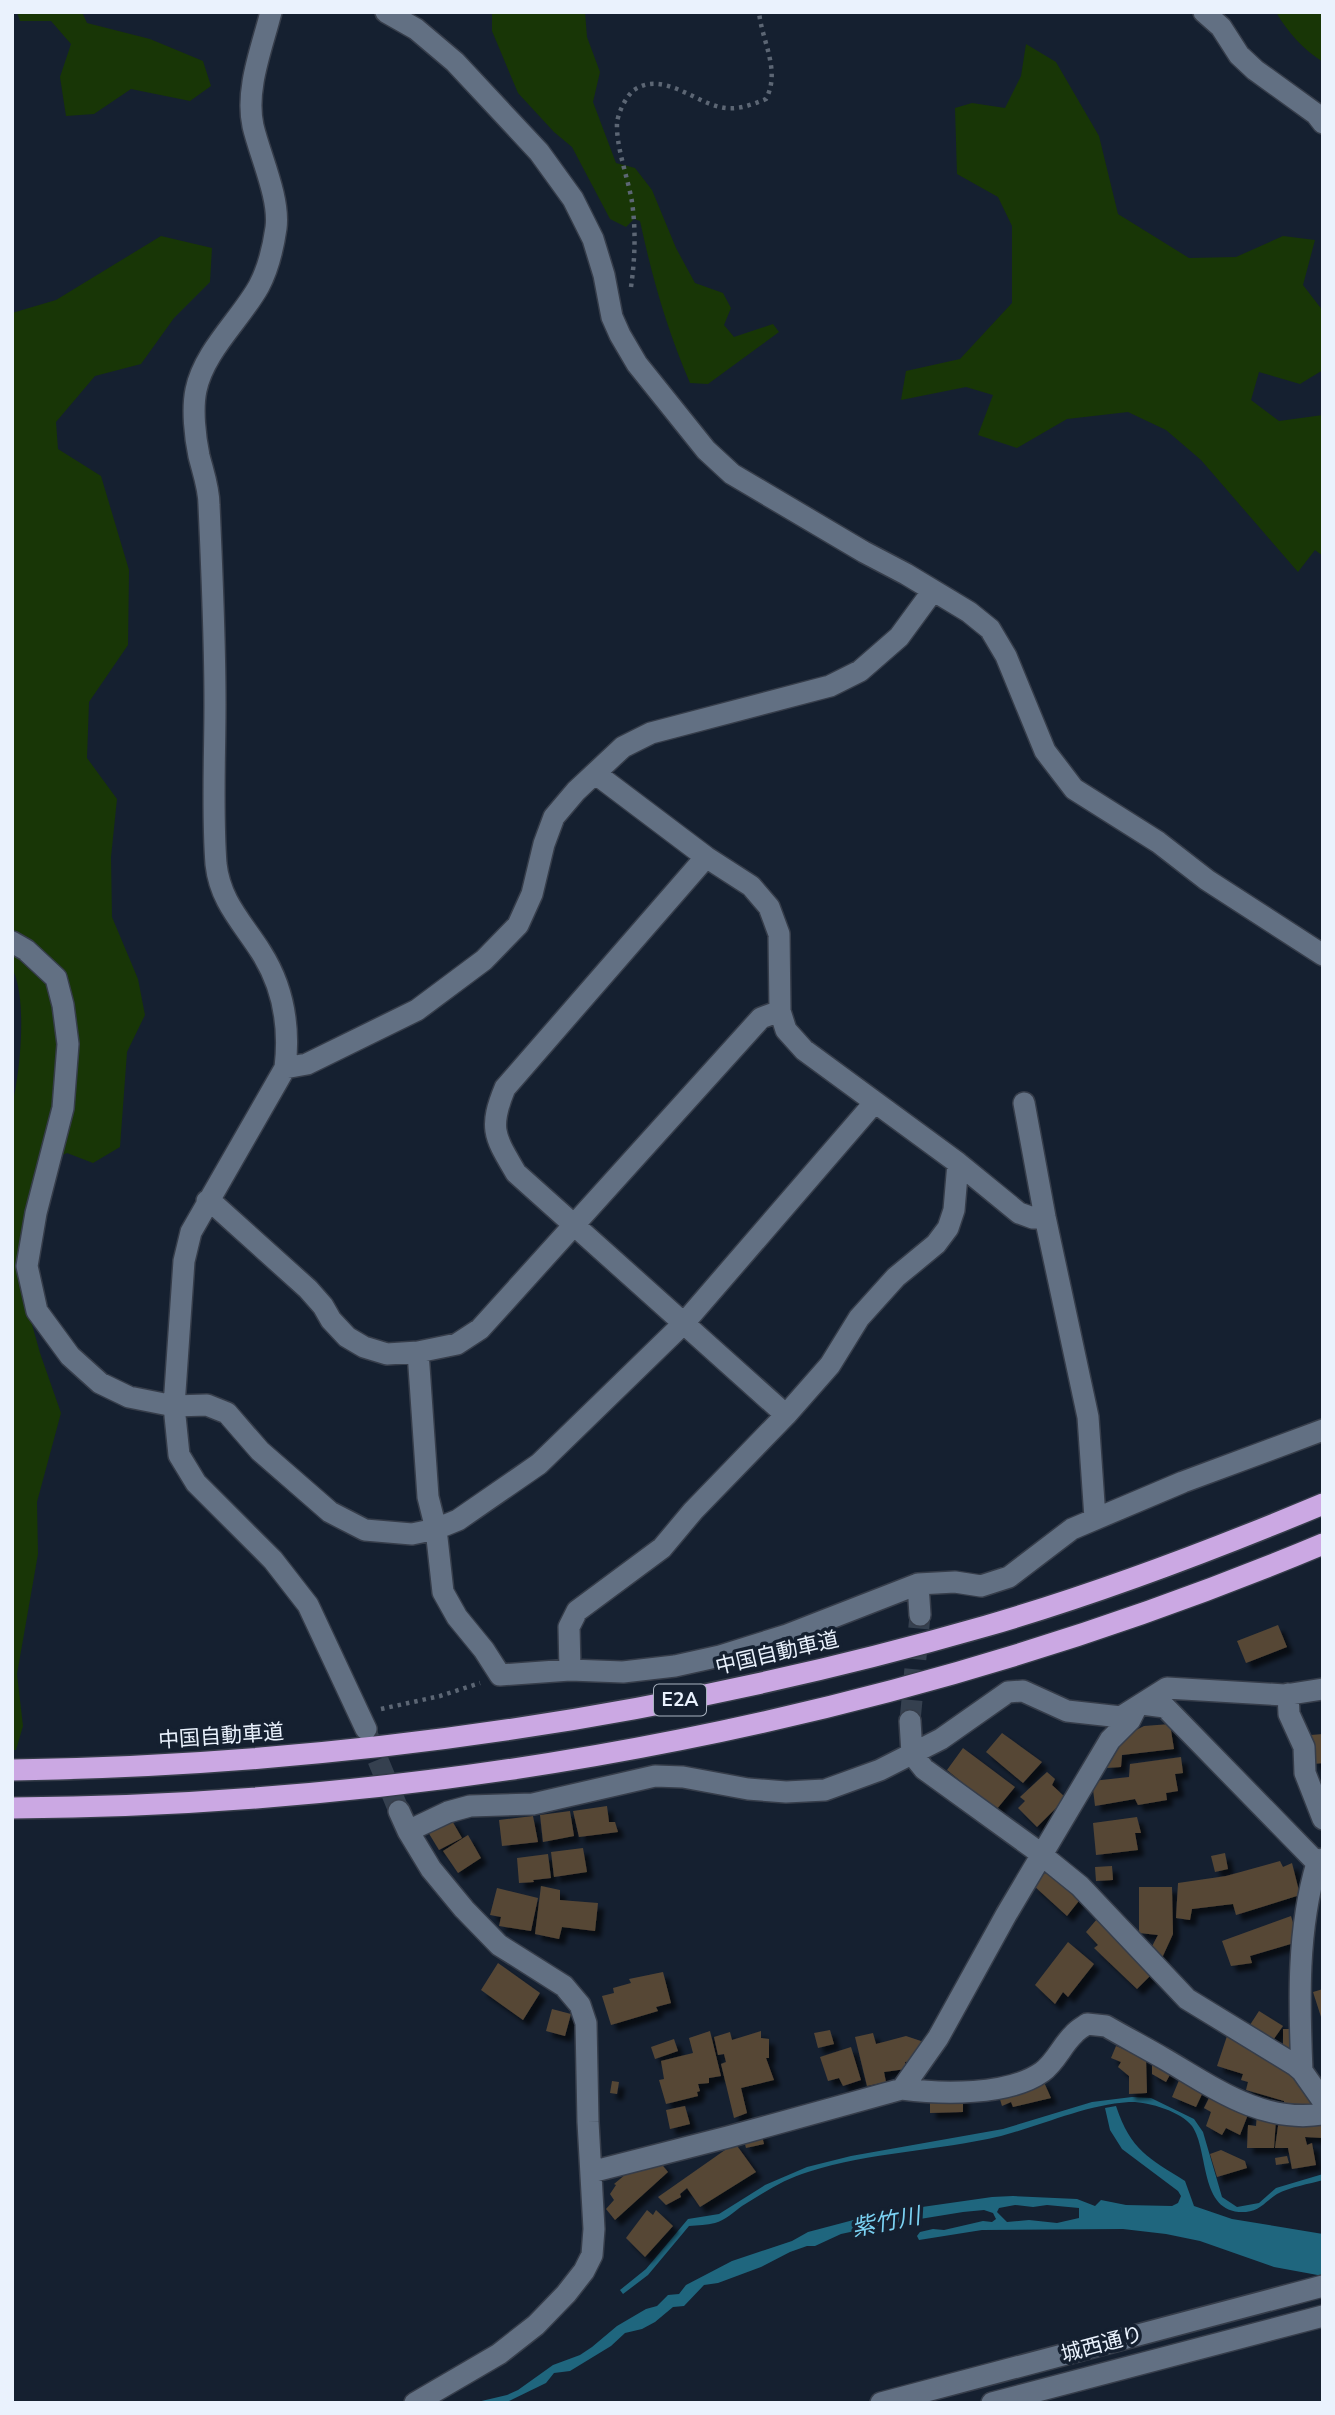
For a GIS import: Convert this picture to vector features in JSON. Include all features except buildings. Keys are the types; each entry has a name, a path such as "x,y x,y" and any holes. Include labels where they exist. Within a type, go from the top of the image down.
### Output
{"highway":[{"name":"中国自動車道","path":"12,1770 223,1762 393,1747 550,1724 691,1698 835,1665 987,1625 1130,1578 1323,1504"},
{"name":"E2A","path":"12,1808 222,1799 383,1786 557,1762 698,1735 851,1700 995,1661 1140,1614 1323,1544"}],"street":[{"path":"271,12 252,86 252,123 271,184 277,223 271,260 258,287 211,354 196,389 196,417 198,453 209,495 217,867 223,896 262,953 275,979 284,1009 288,1038 285,1068 191,1232 184,1261 174,1406 180,1455 196,1483 272,1560 308,1605 362,1721"},
{"path":"386,12 416,29 456,62 539,152 573,199 593,239 604,275 612,317 631,355 706,450 732,474 906,574 969,612 990,629 1006,656 1045,751 1074,789 1158,842 1208,880 1323,955"},
{"path":"1204,12 1221,27 1239,55 1255,70 1307,107 1323,123"},
{"path":"285,1068 307,1064 417,1010 484,960 519,925 532,894 544,844 554,817 576,791 622,747 651,733 830,685 860,671 899,637 932,592"},
{"path":"596,774 706,857 751,886 769,907 779,934 780,1011 786,1030 804,1050 958,1163 1019,1213 1033,1218 1045,1217"},
{"path":"706,857 505,1088 495,1114 498,1142 516,1173 786,1415"},
{"path":"12,943 26,950 56,978 68,1044 63,1108 36,1213 27,1266 37,1311 70,1356 100,1383 129,1397 174,1406 207,1405 227,1413 260,1451 330,1512 365,1530 411,1534 436,1529 458,1520 539,1464 685,1322 875,1102"},
{"path":"207,1201 308,1289 347,1337 364,1348 387,1354 418,1352 457,1344 480,1329 761,1018 780,1011"},
{"path":"1024,1102 1045,1217 1088,1417 1095,1518"},
{"path":"570,1671 569,1627 577,1611 662,1548 693,1511 786,1415 830,1365 859,1318 896,1277 936,1244 948,1228 954,1210 958,1163"},
{"path":"418,1352 428,1497 436,1529 443,1592 457,1618 484,1650 500,1675 570,1671 623,1672 675,1666 720,1656 787,1635 918,1584 942,1582 981,1586 1009,1577 1072,1529 1095,1518 1323,1430"},
{"path":"918,1584 919,1615"},
{"path":"408,1831 459,1809 533,1804 654,1776 683,1777 748,1789 786,1792 824,1790 880,1770 942,1739 1008,1692 1023,1691 1067,1711 1121,1717 1167,1688 1288,1695 1323,1689"},
{"path":"1288,1695 1289,1714 1304,1747 1305,1773 1323,1819"},
{"path":"902,2089 938,2038 1006,1914 1110,1740 1130,1720 1139,1706"},
{"path":"1139,1706 1165,1707 1321,1864 1307,1896 1302,1948 1302,2071"},
{"path":"910,1721 912,1754 924,1769 1080,1886 1187,2000 1302,2071 1323,2101"},
{"path":"399,1811 431,1869 464,1909 499,1945 564,1986 580,2005 586,2023 594,2229 592,2255 566,2294 536,2325 499,2354 415,2403"},
{"path":"591,2172 902,2089 928,2092 977,2090 1011,2085 1042,2072 1073,2034 1087,2024 1106,2026 1235,2100 1265,2111 1299,2116 1323,2114"},
{"name":"城西通り","path":"881,2403 1323,2286"},
{"name":"城西通り","path":"992,2403 1323,2316"}],"path":[{"path":"629,296 635,237 632,202 617,122 623,104 634,90 650,85 675,87 722,108 745,107 766,99 772,87 772,65 759,12"},
{"path":"362,1721 500,1675"}],"green space":[{"path":"17,12 82,12 87,23 150,39 203,61 211,86 190,101 131,89 94,114 66,116 60,77 71,44 51,21 20,21"},
{"path":"492,12 585,12 587,37 600,72 593,102 616,163 635,168 652,190 676,248 695,283 723,293 731,308 724,325 734,337 773,324 779,332 708,384 690,383 661,303 640,221 634,219 626,227 610,219 572,147 554,132 518,93 492,31"},
{"path":"1276,12 1323,12 1323,62 1296,40"},
{"path":"1026,44 1056,62 1099,136 1118,214 1189,258 1236,257 1283,236 1315,240 1303,285 1323,311 1323,370 1300,384 1259,372 1251,400 1279,421 1323,415 1323,556 1315,550 1298,572 1201,460 1166,430 1128,412 1067,419 1017,448 978,435 993,395 966,387 901,400 906,371 960,359 1012,303 1012,226 998,197 957,174 955,108 972,103 1005,108 1021,76"},
{"path":"161,236 212,248 210,282 174,318 141,364 95,376 56,422 58,449 101,476 129,570 128,645 89,702 87,758 117,799 111,857 112,917 138,979 145,1015 127,1052 120,1147 93,1163 67,1153 41,1165 20,1240 23,1292 61,1413 37,1502 38,1554 17,1674 23,1726 16,1750 12,1750 12,1106 20,1056 21,1016 17,981 12,968 12,313 56,300"}],"water":[{"path":"1132,2097 1151,2098 1194,2119 1203,2132 1222,2197 1237,2207 1259,2203 1276,2188 1323,2174 1323,2180 1282,2192 1251,2211 1231,2210 1220,2203 1213,2193 1198,2137 1187,2121 1154,2105 1136,2102 1113,2104 1080,2111 1001,2136 855,2160 799,2175 766,2191 719,2222 689,2226 648,2275 623,2294 620,2290 646,2269 688,2219 719,2214 765,2185 807,2167 851,2156 1003,2129 1092,2102"},
{"name":"紫竹川","path":"1116,2106 1128,2133 1143,2152 1185,2181 1194,2206 1232,2219 1323,2234 1323,2276 1274,2267 1200,2241 1123,2229 982,2230 919,2240 917,2236 920,2232 944,2230 983,2221 992,2222 996,2219 993,2213 984,2210 963,2212 841,2234 815,2246 790,2252 761,2267 718,2283 704,2285 684,2306 673,2307 655,2322 625,2333 611,2346 570,2371 554,2373 546,2383 507,2402 473,2403 518,2390 553,2365 580,2355 617,2326 646,2309 657,2306 668,2295 679,2294 686,2285 732,2261 792,2241 808,2232 880,2213 992,2197 1077,2199 1095,2206 1101,2200 1126,2205 1172,2206 1178,2203 1181,2196 1178,2191 1122,2149 1110,2130 1105,2108","holes":["1015,2205 1047,2205 1079,2208 1079,2218 1057,2223 1029,2220 1007,2222 997,2212 999,2208"]}],"tunnel":[{"path":"910,1721 920,1615"},
{"path":"366,1731 399,1811"}]}
